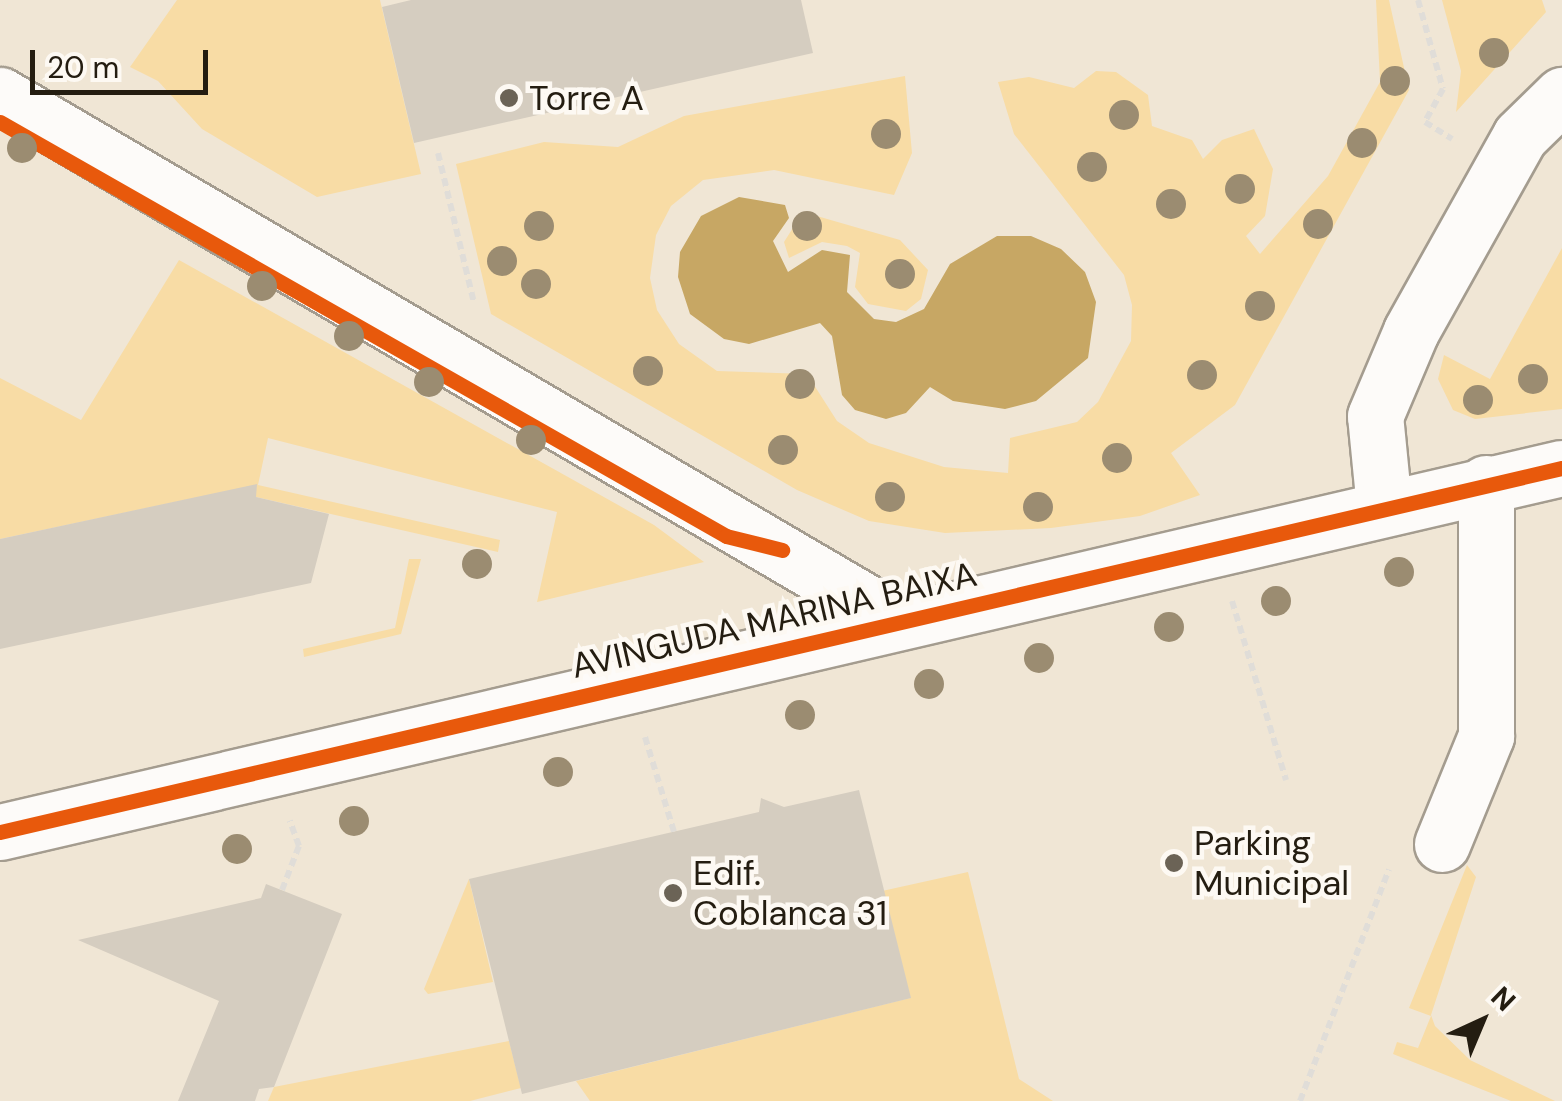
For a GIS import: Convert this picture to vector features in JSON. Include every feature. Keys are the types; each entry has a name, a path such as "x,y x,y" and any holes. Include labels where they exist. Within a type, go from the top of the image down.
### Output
{"street":[{"path":"0,95 898,621"},
{"path":"1384,507 1374,416 1411,331 1499,169 1562,95"},
{"name":"AVINGUDA MARINA BAIXA","path":"0,832 1562,468"},
{"path":"1442,844 1486,736 1486,483"}],"path":[{"path":"1418,0 1444,89 1426,122 1499,169"},
{"path":"438,153 494,381"},
{"path":"1217,547 1286,780"},
{"path":"630,684 674,832"},
{"path":"1300,1101 1393,858 1407,836 1442,844"}],"shaded area":[{"path":"177,0 380,0 421,174 317,197 202,129 158,81 130,67"},
{"path":"1376,0 1389,0 1409,90 1235,405 1171,453 1200,495 1140,516 1051,528 945,533 869,521 797,490 491,314 456,164 544,142 618,147 684,116 905,76 912,153 894,195 774,170 703,180 671,206 656,235 650,278 657,310 679,344 717,371 807,374 837,421 869,443 944,467 1008,473 1010,438 1077,422 1098,402 1131,341 1132,305 1124,275 1014,134 998,82 1029,77 1074,88 1096,71 1116,72 1148,95 1152,126 1192,140 1203,159 1222,140 1254,129 1273,169 1265,216 1246,236 1260,254 1328,176 1380,82"},
{"path":"1442,0 1542,0 1546,12 1456,112 1461,71"},
{"path":"739,197 785,205 789,218 773,241 788,272 822,250 850,255 847,292 874,319 896,322 924,309 950,264 997,236 1031,236 1061,249 1085,272 1096,302 1088,358 1036,401 1005,409 953,401 930,387 906,413 886,419 855,410 842,395 832,336 820,323 749,344 724,339 690,314 678,277 680,252 701,216"},
{"path":"803,212 900,240 928,270 921,299 906,311 868,304 855,287 860,253 847,246 822,242 789,258 784,242"},
{"path":"1562,248 1562,409 1475,419 1453,410 1438,379 1444,355 1490,379"},
{"path":"179,260 654,525 704,562 537,602 557,512 268,438 258,485 500,540 498,552 256,497 256,485 0,539 0,378 81,420"},
{"path":"409,559 421,559 401,634 304,657 303,649 395,628"},
{"path":"1467,865 1476,877 1431,1015 1435,1026 1470,1060 1555,1101 1511,1101 1393,1054 1397,1042 1418,1048 1431,1016 1409,1008"},
{"path":"968,872 1019,1079 1053,1101 590,1101 576,1081 910,998 882,891"},
{"path":"469,879 493,982 428,994 424,989"},
{"path":"509,1041 521,1088 470,1101 268,1101 274,1087"}],"building":[{"name":"Torre A","path":"411,0 801,0 813,53 414,143 382,7"},
{"path":"257,484 256,497 329,514 311,583 0,649 0,539"},
{"path":"859,790 911,998 522,1094 469,879 759,812 761,798 784,807"},
{"path":"266,884 342,914 274,1087 259,1089 255,1101 178,1101 219,1001 78,940 261,898"}],"cycle path":[{"path":"0,122 726,536 782,550"},
{"path":"0,832 1562,468"}],"place":[{"name":"Torre A","path":"509,98"},
{"name":"Parking Municipal","path":"1174,863"},
{"name":"Edif. Coblanca 31","path":"673,893"}]}
